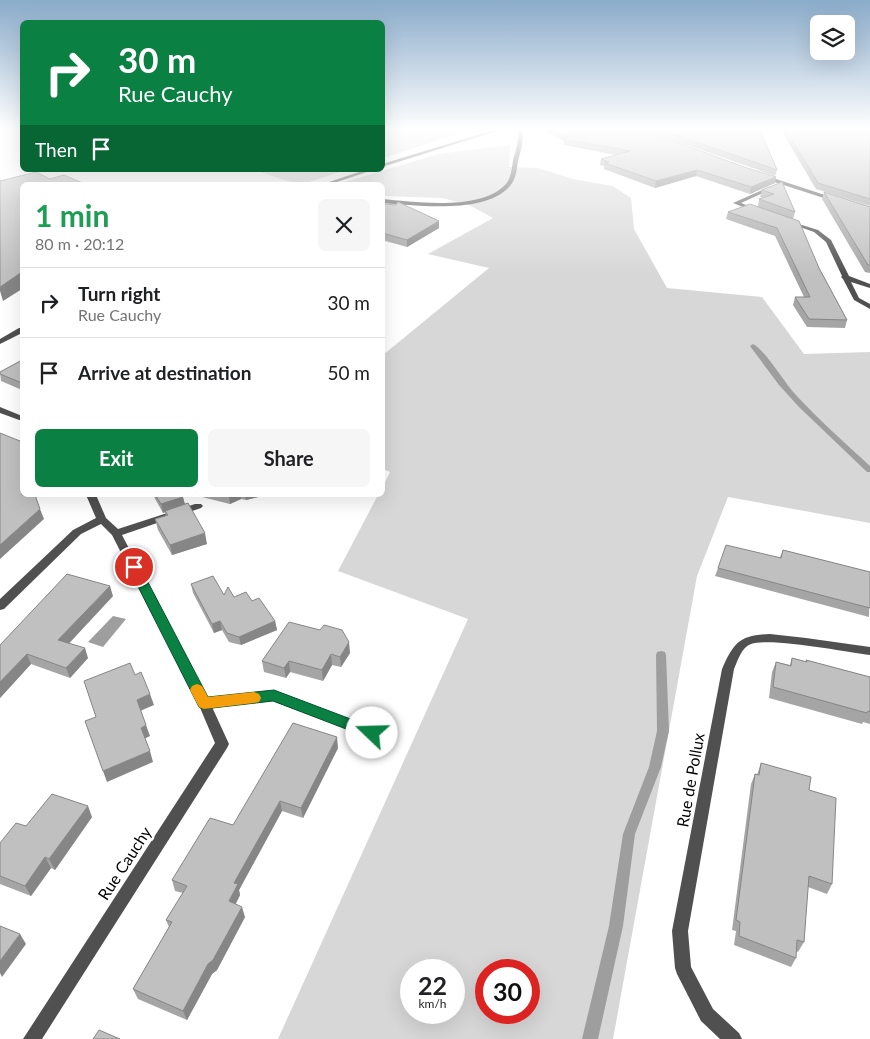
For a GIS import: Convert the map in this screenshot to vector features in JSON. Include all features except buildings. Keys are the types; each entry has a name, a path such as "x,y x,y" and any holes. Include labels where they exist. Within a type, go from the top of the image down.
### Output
{"street":[{"path":"385,201 459,204 501,191 508,185 511,178"},
{"path":"768,178 839,201"},
{"path":"762,212 736,202 784,184"},
{"path":"781,218 816,231 829,241 844,277 856,299 870,307"},
{"path":"844,277 870,286"},
{"path":"0,342 20,331"},
{"path":"0,410 20,418"},
{"path":"0,606 77,532 102,519 92,497"},
{"path":"116,532 198,506"},
{"name":"Rue Cauchy","path":"32,1039 222,744 204,703 116,532 102,519"},
{"name":"Rue de Pollux","path":"733,1039 707,1014 683,968 680,931 728,669 734,651 748,640 775,638 870,651"},
{"path":"204,703 274,696 372,733"}],"shaded area":[{"path":"280,178 320,178 309,182 291,182"},
{"path":"357,178 571,178 613,186 631,198 634,229 667,288 762,297 804,354 870,352 870,523 728,497 697,576 613,1039 278,1039 468,619 338,571 377,497 385,497 385,482 390,472 385,470 385,353 489,268 428,254 493,218 469,205 442,198 385,196 385,182 345,182"},
{"path":"113,616 126,619 103,647 88,642"}],"waterway":[{"path":"753,346 802,406 870,470"},
{"path":"590,1039 616,926 629,834 655,767 663,731 661,655"}],"slow traffic":[{"path":"197,690 204,703 254,698"}],"route":[{"path":"134,567 204,703 274,696 372,733"}]}
